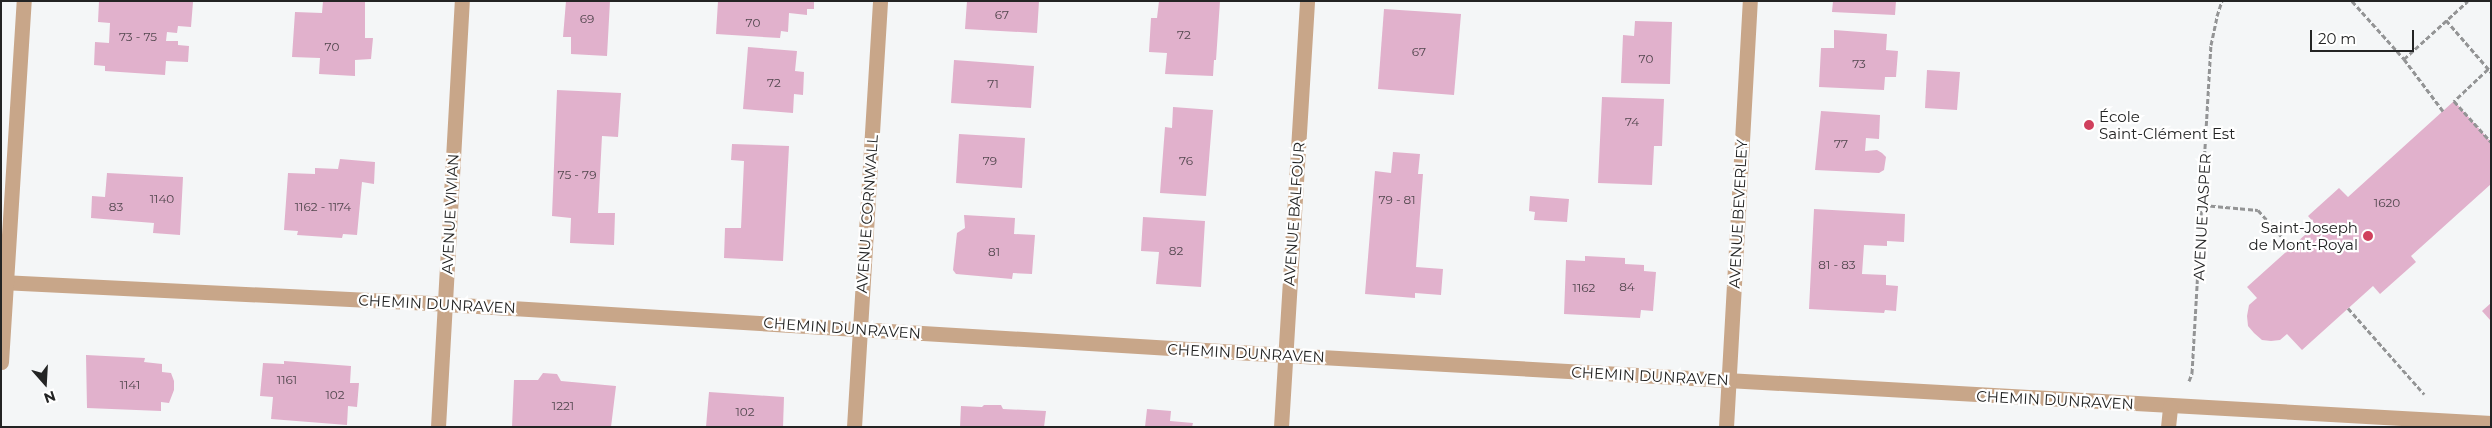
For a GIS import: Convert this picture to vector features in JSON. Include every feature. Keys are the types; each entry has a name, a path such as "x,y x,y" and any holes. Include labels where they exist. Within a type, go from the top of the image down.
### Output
{"street":[{"path":"1,362 4,282 24,1"},
{"name":"AVENUE VIVIAN","path":"438,427 462,1"},
{"name":"AVENUE CORNWALL","path":"854,427 880,1"},
{"name":"AVENUE BALFOUR","path":"1281,427 1307,1"},
{"name":"AVENUE BEVERLEY","path":"1726,427 1750,1"},
{"name":"CHEMIN DUNRAVEN","path":"4,282 445,304 2170,407 2491,423"},
{"path":"2168,427 2170,407"}],"path":[{"name":"AVENUE JASPER","path":"2170,407 2181,398 2192,374 2211,46 2216,16 2222,1"},
{"path":"2352,1 2404,59 2443,111"},
{"path":"2404,59 2468,1"},
{"path":"2446,20 2491,72"},
{"path":"2488,68 2454,101 2491,142"},
{"path":"2203,205 2258,210 2291,247"},
{"path":"2348,308 2428,399 2429,420"}],"building":[{"path":"99,1 193,2 191,27 178,26 177,33 167,32 166,41 178,41 178,45 189,46 188,62 166,61 165,75 105,71 105,66 94,65 95,42 109,43 110,23 98,22"},
{"path":"323,1 365,1 365,38 373,38 371,59 355,60 355,76 319,74 320,58 292,57 295,12 322,13"},
{"path":"566,1 610,1 607,56 571,54 571,37 563,37"},
{"path":"718,1 814,1 814,9 807,9 807,15 789,13 788,32 781,31 780,38 716,34"},
{"path":"967,1 1039,1 1037,33 965,29"},
{"path":"1159,1 1220,1 1216,60 1214,60 1213,76 1165,74 1167,53 1149,52 1151,18 1157,18"},
{"path":"1833,1 1896,1 1895,15 1832,12"},
{"path":"1384,9 1461,14 1454,95 1378,89"},
{"path":"1635,21 1672,22 1670,84 1621,83 1623,35 1634,36"},
{"path":"1834,30 1887,34 1886,50 1898,51 1896,77 1885,77 1884,90 1819,87 1821,48 1834,48"},
{"path":"748,47 797,51 795,71 804,72 803,95 794,94 793,113 743,109"},
{"path":"954,60 1034,66 1031,108 951,103"},
{"path":"1927,70 1960,72 1957,110 1925,108"},
{"path":"557,90 621,93 618,137 602,136 598,213 615,213 614,245 570,243 571,218 552,216"},
{"path":"1602,97 1664,99 1662,146 1654,146 1652,185 1598,183"},
{"name":"Saint-Joseph de Mont-Royal","path":"2454,101 2491,142 2491,184 2411,256 2416,262 2380,294 2373,286 2302,350 2287,334 2280,340 2262,340 2248,326 2249,305 2257,298 2247,287 2316,225 2308,216 2339,188 2348,197"},
{"path":"1173,107 1213,110 1206,196 1160,193 1165,127 1172,128"},
{"path":"1821,111 1880,115 1879,139 1866,138 1865,151 1877,150 1886,157 1884,170 1879,173 1815,170"},
{"path":"959,134 1025,138 1022,188 956,183"},
{"path":"732,144 789,146 783,261 724,258 725,228 741,228 744,161 731,160"},
{"path":"1393,152 1420,154 1418,174 1423,174 1416,267 1443,269 1441,295 1415,293 1415,298 1365,294 1375,171 1391,173"},
{"path":"340,159 375,162 374,184 362,182 357,235 343,234 342,238 297,235 298,231 284,230 288,173 315,174 315,168 338,169"},
{"path":"107,173 183,177 180,235 153,233 154,223 91,218 92,196 105,197"},
{"path":"1530,196 1569,199 1567,222 1534,220 1535,212 1529,211"},
{"path":"1814,209 1905,214 1904,242 1887,241 1887,246 1864,245 1862,274 1886,275 1886,285 1898,286 1896,311 1885,310 1884,313 1809,309"},
{"path":"964,215 1015,218 1014,234 1035,235 1032,274 1013,273 1012,279 956,274 953,270 957,233 965,228"},
{"path":"1143,217 1205,221 1201,287 1156,284 1159,252 1141,251"},
{"path":"1585,256 1625,258 1625,264 1644,265 1644,271 1656,272 1653,311 1641,310 1640,318 1564,314 1566,260 1585,261"},
{"path":"2491,303 2491,321 2482,311"},
{"path":"86,355 145,358 144,362 162,364 162,372 171,373 174,381 174,390 169,403 161,402 161,411 87,408"},
{"path":"284,361 351,366 350,383 359,383 357,407 348,406 347,425 271,419 273,397 260,396 263,363 284,364"},
{"path":"543,373 557,374 561,381 616,386 611,427 512,427 514,380 538,380"},
{"path":"709,392 784,397 783,427 706,427"},
{"path":"984,405 1001,405 1003,409 1046,411 1044,427 960,427 961,406 982,407"},
{"path":"1147,409 1171,411 1170,421 1193,423 1192,427 1145,427"}],"place":[{"name":"École Saint-Clément Est","path":"2089,125"},
{"name":"Saint-Joseph de Mont-Royal","path":"2368,236"}]}
